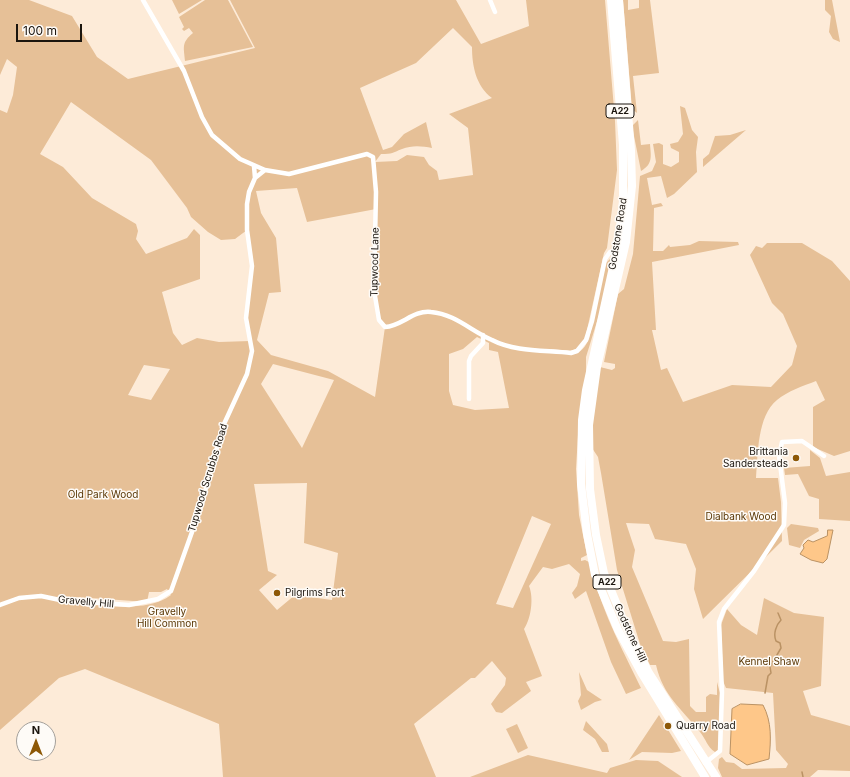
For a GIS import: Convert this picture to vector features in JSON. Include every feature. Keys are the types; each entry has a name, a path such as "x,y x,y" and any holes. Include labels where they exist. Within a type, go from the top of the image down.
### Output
{"highway":[{"name":"Godstone Road","path":"581,466 581,433 586,390 622,222 624,180 611,0"},
{"name":"Godstone Road","path":"589,448 589,425 597,367 620,273 630,222 632,186 631,150 619,0"},
{"name":"Godstone Hill","path":"589,448 590,490 596,534 604,573 627,629 649,673 716,777"},
{"name":"Godstone Hill","path":"581,466 587,534 595,575 618,630 642,674 705,777"}],"street":[{"name":"Tupwood Lane","path":"143,0 184,71 202,117 212,135 227,150 254,166 265,170 289,174 364,154 370,155 374,162 376,192 374,290 379,320 385,327 391,327 410,316 430,311 451,317 492,340 521,348 571,353 577,351 586,340 592,321 605,259 610,252 616,252"},
{"path":"490,0 496,12"},
{"path":"254,166 255,178"},
{"path":"255,178 265,170"},
{"name":"Tupwood Scrubbs Road","path":"171,591 202,504 224,424 247,374 252,351 246,318 252,266 247,230 247,204 248,192 255,178"},
{"path":"469,399 469,361 471,356 483,343 483,335"},
{"path":"700,769 720,751 722,692 719,622 724,608 754,571 784,525 785,504 779,456 782,442 802,441 824,456"},
{"name":"Gravelly Hill","path":"0,605 19,598 41,596 60,600 129,605 158,599 171,591"}],"green space":[{"name":"Old Park Wood","path":"0,0 29,0 72,16 97,57 128,79 255,48 230,0 456,0 481,44 529,26 526,0 605,0 615,121 617,170 607,248 604,253 585,339 577,349 570,351 550,349 553,352 575,354 586,345 589,339 606,263 610,259 612,261 603,302 586,357 586,376 579,418 576,469 579,515 587,555 581,558 581,561 585,560 591,563 605,611 641,688 626,694 611,662 586,591 575,599 572,593 577,586 580,574 569,564 552,569 543,567 529,586 531,591 531,608 524,629 542,676 526,682 531,691 502,713 496,712 491,704 505,685 506,678 492,661 475,678 471,678 414,724 436,777 223,777 219,724 85,669 59,678 0,730 0,110 7,113 13,95 17,67 7,59 0,75","holes":["453,28 472,47 476,75 482,88 492,98 449,114 468,128 473,175 439,180 437,171 429,165 424,157 407,155 397,161 375,162 381,154 388,154 417,146 432,148 426,122 404,134 392,147 383,150 360,88 416,63","71,102 151,160 187,208 191,217 208,232 221,240 235,239 247,230 252,266 246,318 250,341 219,342 197,338 182,345 173,333 162,292 200,279 200,235 194,229 187,238 146,254 136,239 138,231 136,224 92,198 63,167 40,154","297,188 307,222 376,209 374,290 379,320 385,327 375,397 328,371 271,355 257,340 269,293 281,292 276,238 261,213 256,191","477,337 489,343 489,350 498,352 509,408 475,410 453,405 449,391 449,354 463,349","273,364 334,380 302,448 261,384","144,365 170,369 151,400 128,395","307,483 304,543 338,553 332,600 295,595 277,610 259,590 277,575 268,571 254,484","532,516 551,524 513,608 496,604","167,589 171,595 161,601 150,604 126,607 77,604 77,597 147,602 149,592 161,592"]},
{"path":"172,0 202,0 179,14"},
{"path":"205,0 228,0 253,47 185,61 184,46 189,36 193,33 189,28 184,31 182,29 184,27 179,17"},
{"path":"623,0 628,0 628,10 639,8 639,0 650,0 659,73 633,76 637,113 632,109"},
{"path":"825,0 832,0 840,42 833,39 829,32 831,16 825,10"},
{"name":"Dialbank Wood","path":"680,106 685,108 692,130 698,137 696,152 697,172 674,194 667,198 661,176 647,178 652,205 661,203 663,206 654,208 653,251 663,251 669,245 670,247 690,245 699,241 738,242 739,245 652,262 656,330 652,330 661,370 667,368 683,402 732,385 771,387 792,365 797,346 783,314 772,303 750,255 756,246 762,248 767,243 802,243 832,261 850,281 850,451 834,456 813,447 813,407 825,400 816,381 791,391 777,400 770,407 762,426 758,447 756,478 778,478 781,502 782,541 703,619 694,589 696,569 686,544 655,539 649,524 626,523 635,550 632,567 663,641 676,642 689,639 690,706 696,712 706,712 706,697 710,694 717,695 717,682 720,693 718,751 715,752 710,748 700,732 668,694 659,676 656,665 650,665 640,644 617,570 598,457 592,448 592,428 600,367 612,370 615,368 615,364 604,362 618,294 624,289 633,254 640,176 652,171 656,162 653,144 659,143 663,145 663,164 671,167 679,162 679,152 671,148 670,144 678,142 683,134"},
{"path":"638,120 641,145 650,144 651,153 648,166 641,171 632,126"},
{"path":"746,130 703,167 703,159 709,154 715,136 730,135"},
{"path":"810,450 820,458 826,476 850,472 850,521 819,519 819,499 809,496 798,474 785,475 784,468 810,466"},
{"path":"791,524 818,528 819,531 804,540 800,548 789,545 787,528"},
{"name":"Kennel Shaw","path":"764,598 794,613 824,617 821,686 803,691 811,715 850,726 850,771 818,770 810,777 722,777 718,768 719,759 722,757 726,762 734,763 742,769 786,768 788,764 776,750 773,693 726,688 723,681 721,625 727,609 741,625 757,635"},
{"path":"579,672 587,690 602,700 595,702 581,710 578,701 581,695"},
{"path":"659,715 681,751 672,753 642,752 629,760"},
{"path":"586,721 607,744 609,752 602,752 595,739 583,730"},
{"path":"517,724 528,748 518,753 506,729"},
{"path":"528,755 607,773 610,768 636,760 658,761 682,777 470,777"}],"shaded area":[{"path":"828,530 833,530 827,559 823,563 811,560 800,554 804,548 803,545 808,540 813,542 827,536"},
{"path":"741,704 763,705 769,725 769,759 747,765 730,754 732,709"}],"waterway":[{"path":"765,693 768,676 771,673 770,667 781,648 780,643 776,641 775,635 776,627 781,620 778,613"},
{"path":"802,772 803,777"}],"place":[{"name":"Brittania Sandersteads","path":"796,458"},
{"name":"Pilgrims Fort","path":"277,593"},
{"name":"Quarry Road","path":"668,726"}],"park label":[{"name":"Gravelly Hill Common","path":"167,618"}]}
